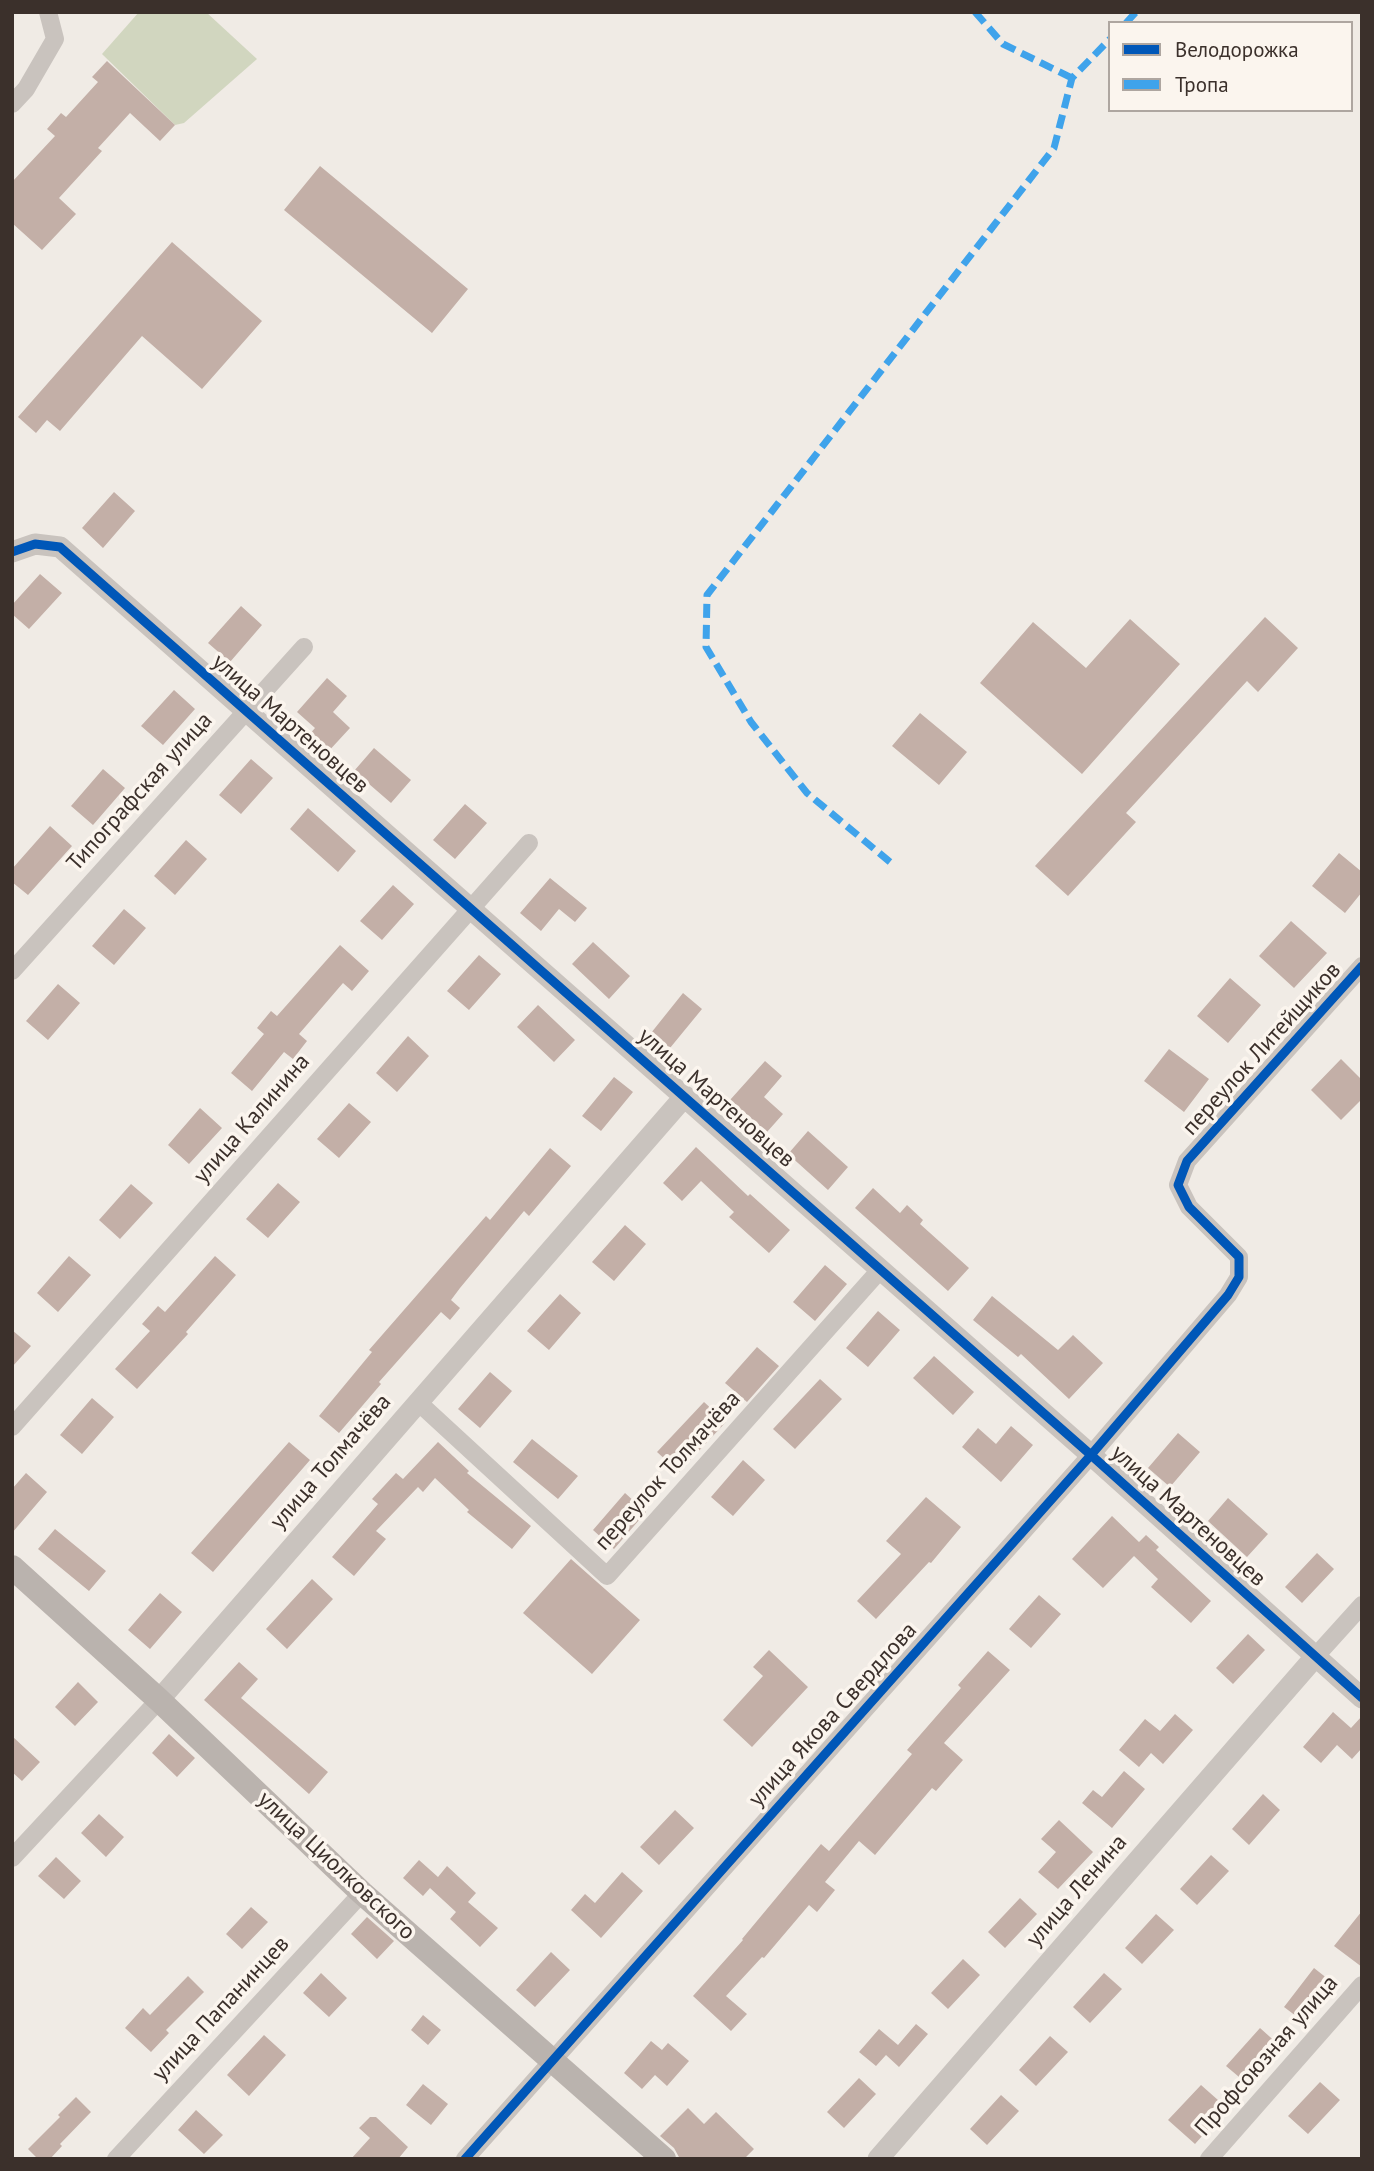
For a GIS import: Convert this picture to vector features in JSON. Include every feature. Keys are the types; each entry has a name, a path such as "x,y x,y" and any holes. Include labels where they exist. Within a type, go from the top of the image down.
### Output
{"main road":[{"name":"улица Циолковского","path":"12,1567 159,1700 362,1893 664,2159"}],"street":[{"path":"12,104 26,89 55,39 48,12"},
{"name":"улица Мартеновцев","path":"12,552 35,544 60,547 685,1096 1362,1698"},
{"name":"Типографская улица","path":"12,971 304,647"},
{"name":"улица Калинина","path":"12,1427 529,843"},
{"name":"переулок Литейщиков","path":"1228,1295 1239,1277 1239,1256 1189,1207 1178,1185 1187,1161 1362,966"},
{"name":"улица Толмачёва","path":"12,1858 159,1700 685,1096"},
{"name":"переулок Толмачёва","path":"418,1402 607,1576 880,1270"},
{"name":"улица Якова Свердлова","path":"465,2159 1091,1455 1228,1295"},
{"path":"1315,1657 1362,1605"},
{"name":"улица Ленина","path":"878,2159 1315,1657"},
{"name":"улица Папанинцев","path":"116,2159 362,1893"},
{"name":"Профсоюзная улица","path":"1209,2159 1362,1985"}],"green space":[{"path":"139,12 206,12 257,59 184,123 175,125 102,54"}],"building":[{"path":"107,61 175,125 160,141 130,113 98,148 102,151 59,198 76,214 42,250 12,223 12,182 55,136 47,129 61,113 66,117 98,82 92,77"},
{"path":"320,166 468,289 432,333 284,210"},
{"path":"172,242 262,321 202,389 142,336 60,431 47,420 36,433 18,417"},
{"path":"114,492 135,511 103,548 82,528"},
{"path":"40,574 62,593 29,629 12,614 12,605"},
{"path":"241,606 262,625 230,662 208,643"},
{"path":"1265,617 1298,648 1258,692 1247,681 1126,813 1136,822 1068,896 1035,866"},
{"path":"1130,619 1180,664 1082,774 980,683 1033,622 1086,668"},
{"path":"327,678 347,696 333,712 350,728 326,754 307,737 315,728 297,712"},
{"path":"174,690 195,709 163,745 141,726"},
{"path":"920,713 967,752 939,785 892,746"},
{"path":"374,748 411,780 391,803 354,771"},
{"path":"251,759 273,778 241,814 219,795"},
{"path":"103,769 125,788 93,825 71,806"},
{"path":"465,804 487,823 455,859 433,840"},
{"path":"308,808 356,851 338,872 290,829"},
{"path":"50,826 72,846 28,895 12,882 12,869"},
{"path":"186,840 207,859 175,895 154,876"},
{"path":"1339,853 1362,872 1362,892 1345,913 1312,886"},
{"path":"550,878 587,908 575,922 559,909 541,931 520,913"},
{"path":"393,885 414,904 382,940 360,921"},
{"path":"124,909 146,928 114,965 92,946"},
{"path":"1291,921 1327,953 1294,988 1259,956"},
{"path":"593,942 630,976 609,999 572,964"},
{"path":"340,945 369,971 352,991 343,983 299,1034 307,1041 293,1059 284,1052 252,1091 231,1073 264,1034 257,1028 271,1011 277,1016"},
{"path":"479,955 501,974 469,1010 447,991"},
{"path":"1230,978 1261,1005 1228,1043 1197,1016"},
{"path":"58,984 80,1003 48,1040 26,1021"},
{"path":"683,993 702,1009 670,1048 651,1033"},
{"path":"538,1005 575,1040 554,1062 517,1027"},
{"path":"408,1036 429,1056 397,1092 376,1073"},
{"path":"1169,1049 1209,1079 1184,1112 1144,1081"},
{"path":"1341,1059 1362,1080 1362,1099 1341,1120 1311,1090"},
{"path":"765,1061 782,1076 764,1097 783,1114 767,1132 730,1100"},
{"path":"614,1077 633,1092 601,1131 582,1116"},
{"path":"349,1103 371,1122 339,1158 317,1139"},
{"path":"200,1108 222,1128 189,1164 168,1145"},
{"path":"808,1131 848,1167 828,1190 788,1154"},
{"path":"696,1147 748,1196 750,1194 790,1230 769,1253 729,1217 734,1212 701,1181 682,1201 663,1183"},
{"path":"550,1148 571,1166 529,1216 524,1211 460,1288 451,1300 460,1308 450,1320 441,1312 379,1382 381,1384 339,1433 319,1416 372,1352 369,1350 486,1216 490,1220"},
{"path":"278,1183 300,1202 268,1238 246,1219"},
{"path":"131,1184 153,1203 120,1239 99,1220"},
{"path":"873,1188 900,1213 907,1205 923,1220 920,1224 969,1268 948,1291 855,1208"},
{"path":"625,1225 646,1244 614,1281 592,1262"},
{"path":"69,1256 91,1275 58,1312 37,1293"},
{"path":"215,1256 236,1275 186,1332 188,1334 137,1389 115,1369 150,1331 142,1324 158,1306 165,1312"},
{"path":"825,1265 847,1284 815,1321 793,1302"},
{"path":"560,1294 581,1313 549,1350 527,1331"},
{"path":"992,1296 1058,1350 1073,1335 1103,1363 1069,1399 1021,1354 1018,1357 973,1320"},
{"path":"878,1311 900,1330 868,1367 846,1348"},
{"path":"12,1330 31,1346 12,1367"},
{"path":"757,1347 779,1366 747,1402 725,1383"},
{"path":"934,1356 974,1392 953,1415 913,1378"},
{"path":"490,1372 512,1391 480,1428 458,1409"},
{"path":"820,1379 842,1399 795,1449 773,1429"},
{"path":"92,1398 114,1417 82,1454 60,1435"},
{"path":"704,1402 726,1422 679,1472 657,1452"},
{"path":"1011,1426 1033,1445 1001,1482 962,1447 978,1428 996,1444"},
{"path":"1178,1433 1200,1452 1170,1487 1148,1468"},
{"path":"532,1439 578,1476 558,1499 513,1462"},
{"path":"289,1442 310,1460 213,1572 191,1553"},
{"path":"438,1442 469,1471 467,1473 531,1526 512,1549 467,1512 469,1510 435,1478 423,1492 418,1487 376,1531 386,1539 354,1576 332,1557 378,1504 372,1499 396,1473 403,1479"},
{"path":"743,1460 765,1480 733,1516 711,1497"},
{"path":"26,1473 47,1492 12,1533 12,1489"},
{"path":"625,1493 646,1512 614,1549 593,1530"},
{"path":"926,1497 961,1527 931,1563 929,1562 876,1619 857,1601 901,1554 886,1541"},
{"path":"1228,1498 1268,1534 1247,1557 1208,1521"},
{"path":"1112,1516 1139,1542 1146,1535 1159,1547 1156,1550 1211,1601 1191,1623 1151,1587 1158,1579 1134,1556 1103,1588 1072,1559"},
{"path":"55,1529 106,1571 89,1591 38,1549"},
{"path":"1317,1553 1334,1569 1302,1603 1285,1587"},
{"path":"571,1559 640,1620 592,1674 523,1613"},
{"path":"312,1579 333,1599 287,1649 266,1629"},
{"path":"160,1593 182,1612 150,1649 128,1630"},
{"path":"1039,1595 1061,1614 1031,1648 1009,1629"},
{"path":"1248,1634 1265,1650 1233,1684 1216,1668"},
{"path":"769,1650 808,1687 752,1747 723,1720 763,1676 753,1667"},
{"path":"988,1651 1010,1670 944,1743 963,1760 936,1791 932,1788 875,1855 859,1841 825,1882 835,1890 817,1912 809,1905 764,1958 762,1957 726,1996 747,2014 731,2031 693,1996 743,1940 821,1844 829,1851 912,1754 907,1750 961,1688 958,1685"},
{"path":"239,1662 258,1679 241,1698 328,1772 309,1794 204,1700"},
{"path":"78,1682 98,1702 75,1726 55,1707"},
{"path":"1333,1712 1351,1728 1362,1716 1362,1748 1352,1759 1337,1745 1321,1763 1303,1747"},
{"path":"1175,1714 1193,1730 1163,1764 1151,1753 1139,1767 1119,1750 1145,1719 1160,1731"},
{"path":"169,1734 195,1758 177,1777 152,1753"},
{"path":"12,1736 40,1762 22,1781 12,1772"},
{"path":"1124,1771 1145,1789 1112,1828 1082,1803 1093,1790 1102,1797"},
{"path":"1263,1794 1280,1810 1249,1845 1232,1829"},
{"path":"675,1810 694,1828 659,1865 640,1847"},
{"path":"99,1814 124,1837 106,1857 81,1833"},
{"path":"1059,1820 1093,1852 1058,1889 1038,1872 1056,1852 1041,1839"},
{"path":"1211,1855 1229,1871 1197,1905 1180,1889"},
{"path":"56,1857 81,1881 64,1899 38,1876"},
{"path":"419,1860 438,1877 447,1866 476,1893 468,1902 498,1928 480,1947 450,1919 456,1912 430,1888 423,1896 403,1878"},
{"path":"622,1872 643,1891 601,1938 571,1910 585,1894 595,1903"},
{"path":"1020,1898 1037,1914 1005,1948 988,1932"},
{"path":"251,1907 268,1922 242,1949 226,1934"},
{"path":"1362,1911 1362,1967 1334,1946"},
{"path":"1156,1914 1174,1930 1142,1964 1125,1948"},
{"path":"367,1917 394,1941 377,1959 351,1934"},
{"path":"551,1952 570,1970 535,2007 516,1990"},
{"path":"963,1959 980,1975 948,2009 931,1993"},
{"path":"1314,1968 1333,1983 1304,2022 1284,2007"},
{"path":"321,1973 347,1998 329,2017 303,1993"},
{"path":"1104,1973 1122,1989 1090,2023 1073,2007"},
{"path":"188,1976 204,1992 166,2030 169,2033 151,2052 125,2028 143,2008 150,2015"},
{"path":"423,2015 441,2030 428,2045 411,2030"},
{"path":"916,2024 928,2034 899,2067 886,2055 876,2066 859,2052 879,2029 898,2045"},
{"path":"1260,2028 1279,2045 1245,2082 1226,2066"},
{"path":"264,2035 286,2055 249,2096 227,2075"},
{"path":"1050,2036 1068,2052 1036,2086 1019,2070"},
{"path":"651,2041 662,2050 668,2043 689,2061 667,2086 655,2075 642,2089 624,2073"},
{"path":"859,2078 876,2094 844,2128 827,2112"},
{"path":"1320,2082 1340,2100 1308,2134 1288,2116"},
{"path":"423,2084 448,2104 431,2125 406,2105"},
{"path":"1201,2085 1227,2108 1195,2144 1168,2120"},
{"path":"1001,2095 1019,2111 987,2145 970,2129"},
{"path":"76,2097 91,2112 60,2144 62,2146 50,2159 38,2159 28,2149"},
{"path":"688,2108 704,2124 716,2112 754,2149 744,2159 680,2159 674,2148 660,2136"},
{"path":"196,2110 223,2135 204,2154 178,2130"},
{"path":"370,2117 376,2117 408,2147 398,2159 351,2159 370,2138 359,2128"}],"marked path":[{"path":"975,12 1003,44 1072,78"},
{"path":"1128,21 1136,12"},
{"path":"890,862 807,793 751,722 706,647 707,595 1054,148 1072,78 1108,41"}],"cycle path":[{"path":"12,552 35,544 60,547 1091,1455 1362,1698"},
{"path":"465,2159 1091,1455 1228,1295 1239,1277 1239,1257 1189,1207 1178,1185 1187,1161 1362,966"}]}
